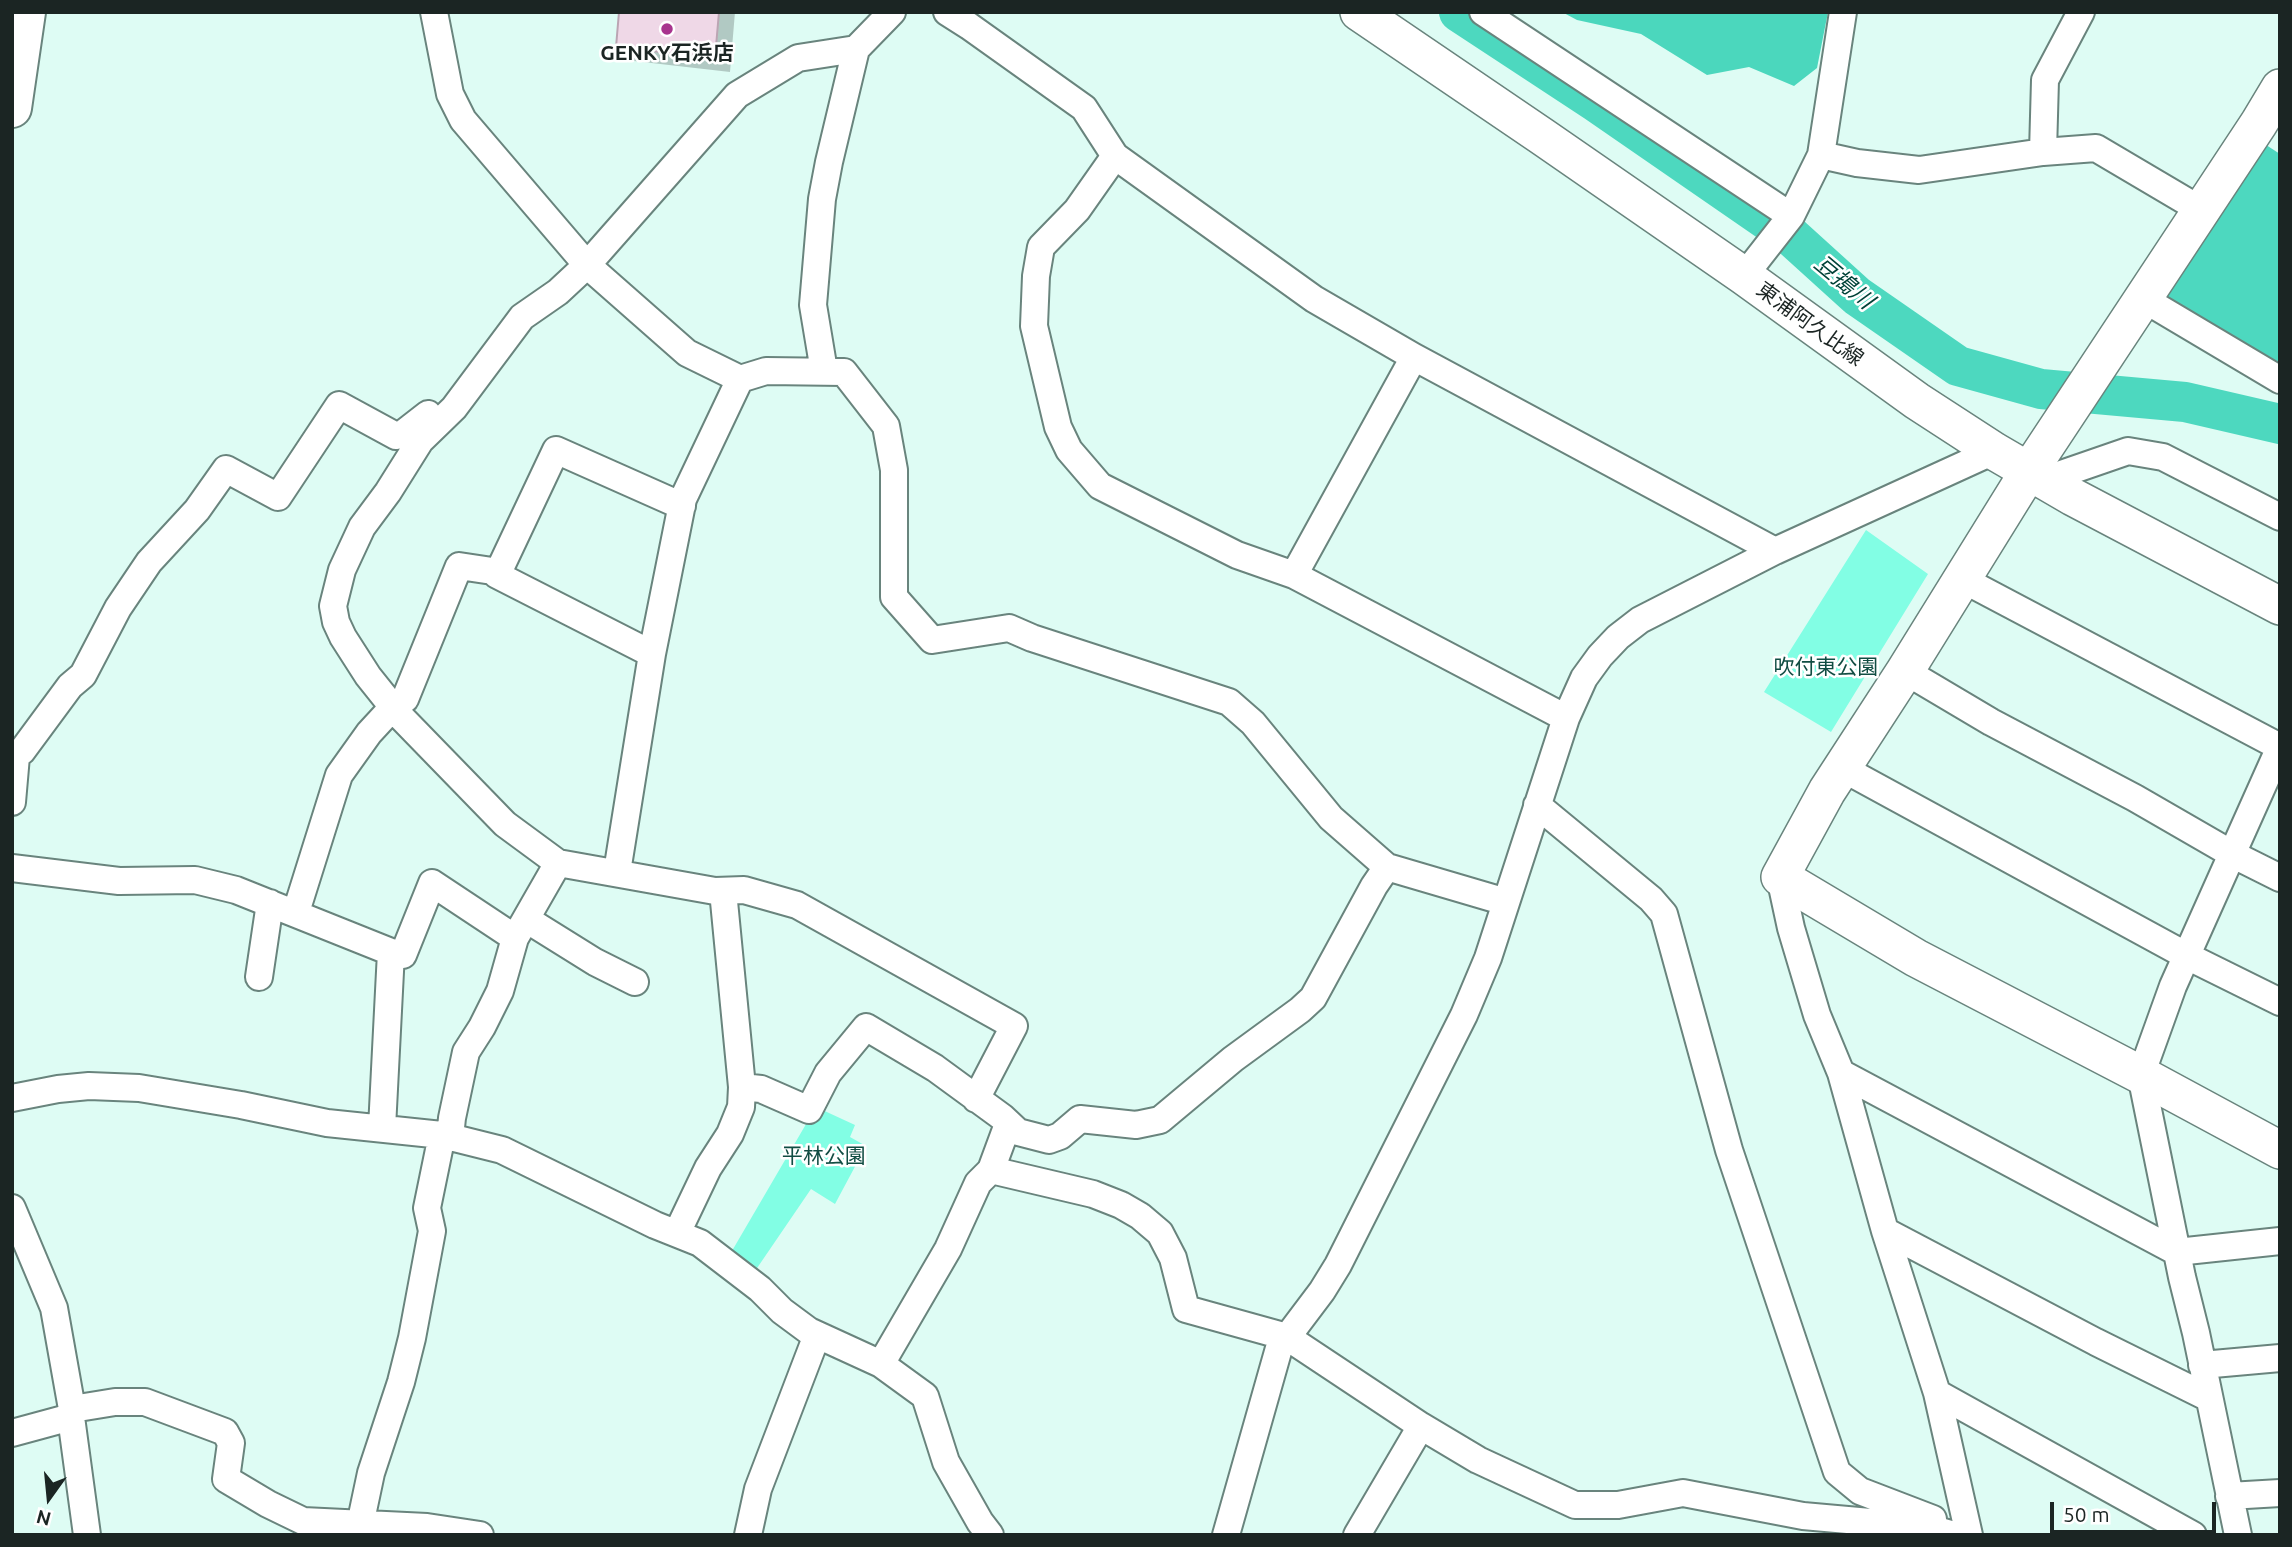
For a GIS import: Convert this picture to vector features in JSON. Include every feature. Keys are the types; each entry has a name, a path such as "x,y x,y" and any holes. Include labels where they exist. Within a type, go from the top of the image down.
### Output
{"highway":[{"path":"12,108 26,12"}],"street":[{"path":"434,12 450,94 463,120 587,265 687,354 740,379 766,371 844,372 886,425 894,470 894,597 932,640 1009,628 1032,638 1230,702 1252,723 1331,818 1387,867 1506,902"},
{"path":"824,371 813,305 820,220 829,162 856,49 891,12"},
{"path":"947,12 1084,108 1115,156 1314,299 1413,357 1775,551"},
{"name":"東浦阿久比線","path":"1359,12 1749,269 1894,385 1994,452 2036,471 2073,498 2280,606"},
{"path":"1483,12 1791,216"},
{"path":"1749,269 1791,216 1821,155 1843,12"},
{"path":"2043,152 2045,79 2081,12"},
{"path":"856,49 798,58 737,95 587,265 558,292 522,317 454,408 420,441 362,527 336,587 333,606 342,638 393,707 505,824 558,863 723,891 744,890 797,905 1014,1026 976,1099"},
{"path":"1965,1526 1937,1393 1885,1231 1842,1073 1817,1015 1791,928 1780,877 1827,791 1962,579 2036,471 2132,312 2201,210 2269,129 2280,88"},
{"path":"1821,155 1857,163 1919,170 2043,152 2096,148 2201,210"},
{"path":"1115,156 1077,210 1041,247 1036,276 1034,326 1058,427 1069,450 1100,486 1237,555 1294,575 1566,718"},
{"path":"2132,312 2280,380"},
{"path":"1294,575 1413,357"},
{"path":"12,802 14,755 22,751 70,686 83,675 118,608 149,562 197,510 226,469 278,497 339,405 391,434 401,435 476,376"},
{"path":"617,872 652,654 682,506 740,379"},
{"path":"652,654 497,575 556,450 682,506"},
{"path":"2036,471 2128,451 2163,457 2280,517"},
{"path":"1226,1535 1279,1348 1338,1265 1464,1014 1488,958 1566,718 1584,678 1618,637 1640,620 1775,551 1994,452"},
{"path":"296,912 339,775 369,733 393,707 405,699 459,566 499,572"},
{"path":"1962,579 2280,747 2173,986 2141,1075 2238,1535"},
{"path":"1905,671 1991,722 2280,878"},
{"path":"1842,768 2187,956 2280,1002"},
{"path":"1537,805 1651,899 1664,914 1729,1150 1837,1472 1860,1491 1893,1504 1941,1512 1965,1526"},
{"path":"360,1525 371,1473 401,1382 412,1338 432,1231 427,1208 452,1118 466,1052 500,991 520,928 558,863"},
{"path":"742,1087 761,1089 809,1110 828,1073 866,1027 935,1068 1018,1132 1049,1140 1060,1136 1080,1119 1136,1125 1160,1120 1233,1059 1313,998 1387,867"},
{"path":"12,868 119,881 195,880 236,890 403,955 432,883 635,982"},
{"path":"1780,877 1916,958 2280,1150"},
{"path":"677,1233 741,1107 742,1087 723,891"},
{"path":"259,976 270,903"},
{"path":"382,1128 391,952"},
{"path":"1842,1073 2177,1252 2280,1241"},
{"path":"12,1098 58,1089 120,1086 241,1105 327,1123 446,1136 502,1150 655,1225 700,1243 760,1289 782,1311 817,1335 881,1364 925,1396 946,1462 990,1535"},
{"path":"881,1364 948,1249 978,1183 991,1170 1008,1124"},
{"path":"991,1170 1093,1194 1121,1205 1140,1216 1160,1233 1173,1258 1186,1309 1287,1337 1421,1426 1478,1460 1576,1505 1618,1505 1683,1493 1803,1516 1926,1527 1954,1535"},
{"path":"12,1208 54,1308 88,1535"},
{"path":"1885,1231 2208,1398"},
{"path":"748,1535 758,1489 817,1335"},
{"path":"2202,1365 2280,1359"},
{"path":"1937,1393 2193,1535"},
{"path":"12,1433 71,1413 115,1402 145,1402 225,1432 231,1443 226,1479 303,1521 427,1527 480,1535"},
{"path":"1357,1535 1421,1426"},
{"path":"2229,1496 2280,1493"}],"green space":[{"name":"吹付東公園","path":"1866,530 1928,574 1831,732 1764,692"},
{"name":"平林公園","path":"816,1107 855,1125 850,1137 866,1146 835,1204 811,1189 753,1274 729,1256"}],"shaded area":[{"path":"1562,12 1828,12 1817,68 1794,86 1749,67 1707,75 1641,34 1577,20"},
{"path":"2260,141 2280,154 2280,370 2162,297"}],"building":[{"name":"GENKY石浜店","path":"619,12 719,12 715,58 616,47"}],"waterway":[{"name":"豆搗川","path":"1459,12 1596,102 1793,238 1857,296 1958,366 2041,389 2185,402 2280,424"}],"place":[{"name":"GENKY石浜店","path":"667,29"}]}
